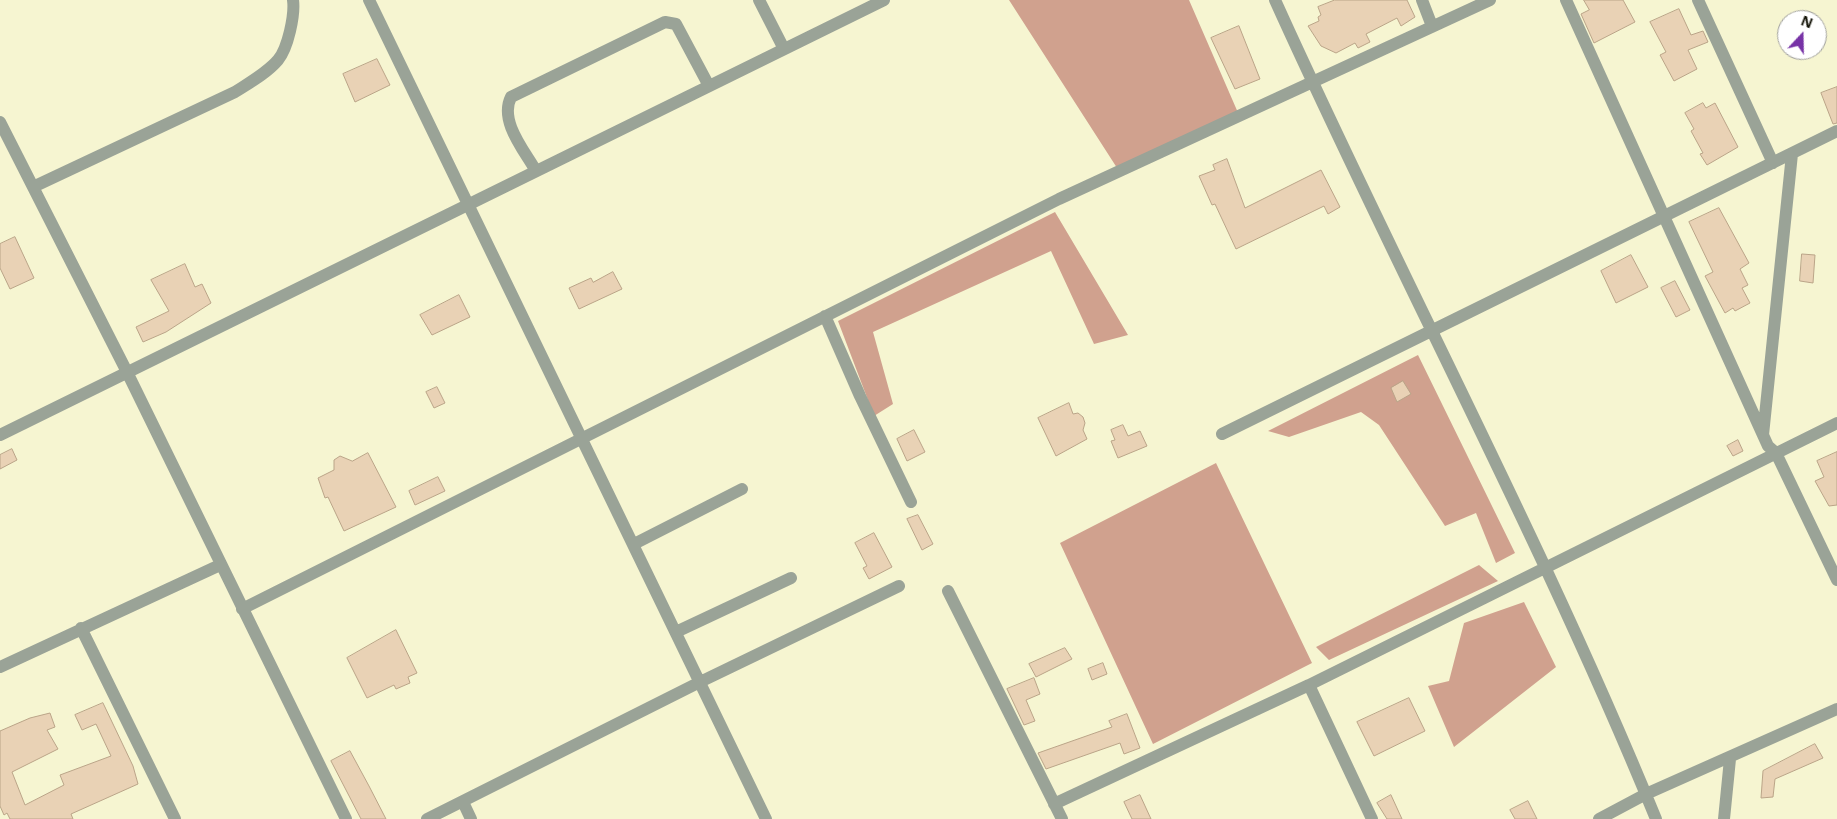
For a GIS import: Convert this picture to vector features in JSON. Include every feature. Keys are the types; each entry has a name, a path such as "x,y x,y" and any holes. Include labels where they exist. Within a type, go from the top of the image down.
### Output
{"street":[{"path":"33,187 234,92 256,79 280,59 290,31 293,0"},
{"path":"370,0 766,819"},
{"path":"759,0 784,49"},
{"path":"0,435 884,0"},
{"path":"1275,0 1312,83 1430,332 1547,569 1656,819"},
{"path":"1422,0 1432,26"},
{"path":"242,609 582,436 1059,199 1490,0"},
{"path":"1566,0 1768,446 1776,453 1837,580"},
{"path":"1698,0 1773,163"},
{"path":"536,171 508,121 507,106 511,97 665,22 676,24 709,86"},
{"path":"0,122 127,372 346,819"},
{"path":"1222,434 1837,132"},
{"path":"1763,435 1792,154"},
{"path":"825,316 860,396 911,502"},
{"path":"1054,804 1310,685 1547,569 1837,423"},
{"path":"634,544 742,489"},
{"path":"0,667 220,565"},
{"path":"676,632 791,578"},
{"path":"427,819 700,682 899,586"},
{"path":"948,591 1062,819"},
{"path":"81,628 175,819"},
{"path":"1310,685 1372,819"},
{"path":"1599,819 1646,794 1730,759 1837,709"},
{"path":"1724,819 1730,759"},
{"path":"463,802 471,819"}],"shaded area":[{"path":"1009,0 1189,0 1239,115 1119,171"},
{"path":"1055,212 1128,335 1094,344 1051,251 873,332 893,404 874,416 838,321"},
{"path":"1418,355 1515,553 1496,563 1476,513 1445,526 1379,425 1361,412 1289,437 1268,431"},
{"path":"1216,463 1312,663 1153,744 1060,543"},
{"path":"1479,565 1498,581 1329,660 1316,647"},
{"path":"1524,602 1556,667 1454,747 1428,686 1449,681 1464,623"}],"building":[{"path":"1335,0 1407,0 1415,17 1401,26 1397,18 1366,34 1370,42 1358,48 1355,43 1336,53 1321,46 1308,26 1319,21 1318,17 1321,15 1318,7"},
{"path":"1584,0 1623,0 1635,22 1594,43 1581,14 1589,10"},
{"path":"1679,9 1691,35 1703,31 1708,42 1688,50 1697,69 1674,81 1660,55 1666,52 1650,22"},
{"path":"1239,26 1260,79 1235,89 1211,38"},
{"path":"377,59 390,85 355,102 343,74"},
{"path":"1837,87 1837,123 1833,124 1821,93"},
{"path":"1703,103 1706,108 1715,103 1738,147 1707,165 1700,154 1703,153 1691,131 1694,129 1685,113"},
{"path":"1227,159 1245,208 1321,170 1340,207 1328,214 1324,206 1236,249 1215,204 1212,205 1199,176 1215,170 1213,165"},
{"path":"1719,208 1749,263 1740,269 1748,285 1742,288 1750,303 1735,311 1733,308 1725,313 1705,276 1713,272 1689,222"},
{"path":"15,237 34,278 10,289 0,268 0,244"},
{"path":"1802,254 1815,255 1813,283 1800,281"},
{"path":"1631,255 1648,287 1616,303 1601,271"},
{"path":"185,264 195,287 202,284 211,303 166,332 143,342 136,327 169,311 151,280"},
{"path":"613,272 622,289 579,309 569,288 591,278 593,282"},
{"path":"1675,281 1690,310 1676,317 1661,288"},
{"path":"459,295 470,317 432,335 420,315"},
{"path":"1403,381 1411,394 1397,402 1391,388"},
{"path":"437,387 445,403 434,408 426,392"},
{"path":"1069,403 1073,414 1078,413 1083,417 1085,423 1083,430 1087,439 1056,456 1038,418"},
{"path":"1123,425 1128,436 1140,431 1147,446 1118,458 1111,441 1115,440 1111,430"},
{"path":"914,430 925,452 907,461 897,439"},
{"path":"1738,440 1743,451 1733,456 1727,446"},
{"path":"12,449 17,460 0,469 0,455"},
{"path":"1837,452 1837,505 1829,506 1815,481 1824,477 1817,461"},
{"path":"368,453 396,507 344,531 328,497 325,498 318,478 334,470 334,460 340,456 352,461"},
{"path":"438,477 445,491 415,505 409,491"},
{"path":"918,515 933,544 922,550 907,519"},
{"path":"874,533 892,567 869,579 863,568 867,566 855,543"},
{"path":"396,630 417,673 408,677 410,683 396,689 394,685 367,698 347,658"},
{"path":"1065,648 1072,659 1036,677 1029,664"},
{"path":"1103,663 1107,674 1092,680 1088,669"},
{"path":"1034,678 1040,694 1026,700 1035,721 1024,725 1007,689"},
{"path":"1409,698 1425,731 1374,756 1357,722"},
{"path":"103,703 133,766 138,784 71,814 73,819 10,819 7,813 4,815 0,806 0,731 30,718 50,713 55,727 47,730 58,749 12,772 25,805 64,785 60,775 111,756 96,724 82,730 75,715"},
{"path":"1127,714 1140,748 1124,754 1120,743 1046,769 1038,753 1112,727 1109,721"},
{"path":"1815,744 1823,758 1775,779 1773,797 1761,798 1763,771"},
{"path":"350,751 386,819 361,819 331,761"},
{"path":"1140,795 1151,819 1132,819 1124,802"},
{"path":"1391,795 1402,819 1387,819 1377,803"},
{"path":"1528,801 1537,819 1515,819 1510,810"}]}
